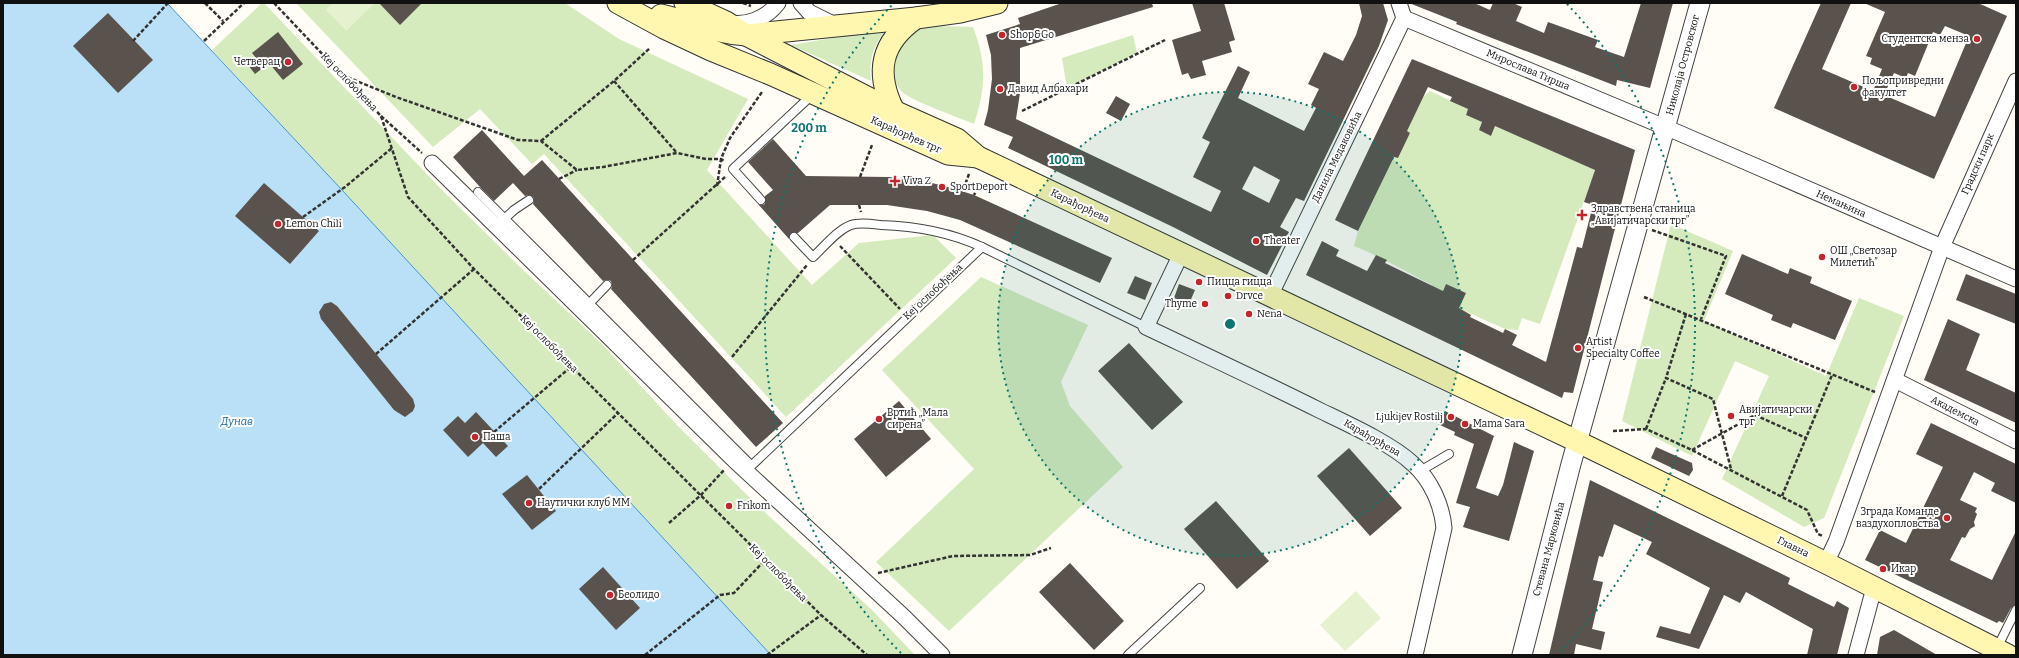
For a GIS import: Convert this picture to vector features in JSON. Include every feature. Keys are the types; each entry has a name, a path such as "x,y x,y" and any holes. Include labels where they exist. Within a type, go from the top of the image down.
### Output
{"main road":[{"name":"Карађорђев трг","path":"685,3 726,22 746,35 894,111 957,139 974,166"},
{"path":"626,7 662,15 714,31 746,35 916,18 988,5"},
{"name":"Карађорђев трг","path":"626,7 664,28 711,50 813,93 974,166"},
{"path":"894,111 882,80 885,56 896,35 916,18"},
{"name":"Карађорђева","path":"974,166 1181,254 1578,442"},
{"name":"Главна","path":"1578,442 1826,563 2002,652"}],"street":[{"path":"726,22 735,24 757,19 770,12 778,3"},
{"path":"801,3 808,12 840,26"},
{"path":"1399,3 1404,18"},
{"name":"Николаја Островског","path":"1666,127 1700,3"},
{"name":"Мирослава Тирша","path":"1404,18 1666,127"},
{"name":"Данила Медаковића","path":"1270,296 1404,18"},
{"name":"Градски парк","path":"1942,247 2016,82"},
{"path":"1578,442 1666,127"},
{"name":"Немањина","path":"1666,127 2016,279"},
{"path":"432,163 500,222 586,307 734,460 748,468 942,655"},
{"path":"1826,563 1836,542 1942,247"},
{"path":"1146,327 1181,254"},
{"name":"Карађорђева","path":"1146,327 1335,417 1402,456 1420,471 1433,491 1442,515 1444,528 1415,655"},
{"name":"Академска","path":"1895,380 2016,441"},
{"name":"Стевана Марковића","path":"1522,655 1578,442"},
{"path":"1856,655 1874,588"}],"lane":[{"path":"761,200 733,169 813,93"},
{"path":"478,192 500,222 529,200"},
{"path":"794,236 813,257 833,238 850,225 897,226 941,231 982,247"},
{"name":"Кеј ослобођења","path":"748,468 982,247"},
{"name":"Карађорђева","path":"982,247 1146,327"},
{"path":"607,285 586,307 748,468"},
{"path":"1420,471 1449,454"},
{"path":"1128,655 1200,588"},
{"path":"2002,652 2016,610"}],"path":[{"path":"133,41 168,3"},
{"path":"205,3 223,21"},
{"path":"204,41 223,21 244,3"},
{"name":"Кеј ослобођења","path":"274,3 381,116 408,197 474,269 765,560 821,615 867,655"},
{"path":"1022,111 1165,40"},
{"path":"541,141 614,81 650,48"},
{"path":"340,74 396,97 518,140 541,141 577,170"},
{"path":"614,81 677,153"},
{"path":"717,186 722,159 730,138 762,92"},
{"path":"381,116 432,163"},
{"path":"860,177 872,145"},
{"path":"303,218 345,187 392,148"},
{"path":"559,179 577,170 603,167 677,153 706,159 722,159"},
{"path":"974,166 966,182 979,186 974,195"},
{"path":"634,260 717,186 733,169"},
{"path":"1638,225 1726,256 1701,319"},
{"path":"833,238 908,316"},
{"path":"732,357 813,257"},
{"path":"376,354 474,269"},
{"path":"1644,297 1701,319 1871,390"},
{"path":"1646,429 1666,378 1686,314"},
{"path":"494,432 572,366"},
{"path":"1782,496 1832,375"},
{"path":"1666,378 1713,399 1731,469"},
{"path":"539,489 618,413"},
{"path":"1692,450 1755,415 1806,438"},
{"path":"1613,431 1646,429 1731,469 1807,510 1817,531"},
{"path":"669,523 701,495 734,460"},
{"path":"861,577 953,556 1030,555 1051,548"},
{"path":"645,655 720,595 734,593 765,560"},
{"path":"768,655 821,615"}],"green space":[{"path":"262,3 264,3 441,189 520,267 602,344 676,424 759,507 871,609 915,655 771,655 212,50"},
{"path":"296,3 565,3 619,39 748,99 707,170 812,285 859,243 933,235 956,258 786,417 544,154 532,164 480,109 433,147"},
{"path":"332,3 375,3 346,31 326,10"},
{"path":"931,27 973,27 978,40 983,64 983,87 974,124 924,104 906,95 901,91 897,84 895,75 897,56 901,46 906,38 913,32 920,28"},
{"path":"886,29 875,47 871,59 871,81 791,45"},
{"path":"1133,35 1137,53 1067,88 1062,58"},
{"path":"1430,91 1468,109 1466,115 1482,122 1479,130 1491,136 1495,126 1594,168 1594,173 1540,324 1522,318 1518,330 1505,329 1458,308 1466,293 1446,284 1441,294 1431,289 1432,285 1354,246 1358,231 1394,157 1398,158 1410,133 1404,130 1414,104"},
{"path":"1671,224 1733,251 1704,321 1826,376 1859,298 1904,316 1824,518 1804,527 1722,479 1769,376 1735,361 1692,456 1622,421"},
{"path":"981,277 1088,325 1061,382 1070,406 1123,467 949,631 876,562 974,469 882,370"},
{"path":"1356,591 1381,618 1345,651 1320,625"}],"water":[{"name":"Дунав","path":"3,3 167,3 342,190 771,655 3,655"}],"building":[{"path":"379,3 422,3 400,25"},
{"path":"1062,3 1152,3 1153,7 1020,48 1020,93 1016,119 1211,212 1221,191 1193,177 1210,142 1202,138 1238,66 1250,72 1238,98 1304,131 1316,108 1311,105 1319,89 1308,84 1324,52 1343,61 1356,35 1362,16 1359,3 1383,3 1388,20 1379,46 1304,201 1296,198 1280,227 1289,232 1267,275 1173,227 1008,148 1013,137 984,125 988,110 992,79 991,55 986,35 1020,24 1018,18","holes":["1254,166 1280,180 1269,203 1242,189"]},
{"path":"1192,3 1224,3 1235,40 1229,42 1232,52 1202,61 1206,75 1191,79 1188,73 1182,75 1172,40 1201,31"},
{"path":"1409,3 1474,3 1490,10 1493,3 1513,3 1522,7 1516,21 1544,33 1548,22 1598,40 1595,47 1624,57 1641,3 1673,3 1650,88 1617,80 1616,86 1456,24 1457,22"},
{"path":"1821,3 1851,3 1822,69 1873,91 1882,69 1870,64 1872,58 1866,56 1885,12 1864,3 1978,3 2007,16 1934,179 1774,108","holes":["1945,26 1969,36 1935,117 1884,95 1894,73 1906,78 1908,73 1915,76 1933,32 1940,35"]},
{"path":"108,13 153,60 118,93 73,46"},
{"path":"278,32 303,64 283,80 269,63 255,74 248,65 256,58 252,53"},
{"path":"1412,59 1635,150 1573,393 1564,392 1562,398 1306,275 1322,241 1339,250 1336,256 1367,271 1376,255 1387,260 1385,263 1443,291 1446,284 1466,293 1459,308 1471,315 1470,317 1503,333 1505,329 1517,335 1512,345 1546,362 1577,247 1582,248 1593,205 1584,202 1595,170 1495,126 1491,136 1479,130 1482,122 1466,115 1468,109 1450,101 1452,97 1428,87 1407,131 1410,133 1398,158 1394,157 1358,231 1335,220"},
{"path":"1116,96 1130,104 1121,121 1106,113"},
{"path":"482,130 524,176 542,160 783,423 756,447 611,289 611,281 603,281 533,204 533,197 529,195 525,196 513,183 494,201 453,157"},
{"path":"773,139 806,176 889,177 932,183 952,188 974,195 1112,258 1100,283 960,220 927,211 887,205 830,205 798,233 791,233 789,239 758,204 765,204 765,196 773,190 748,162"},
{"name":"Lemon Chili","path":"264,183 319,231 290,264 235,216"},
{"path":"1742,254 1788,274 1790,268 1812,277 1810,283 1852,301 1835,340 1793,323 1791,328 1771,320 1773,315 1725,294"},
{"path":"1966,274 2016,294 2016,324 1956,300"},
{"path":"1135,276 1152,283 1145,300 1127,293"},
{"path":"1179,284 1195,290 1189,304 1174,298"},
{"path":"331,302 337,306 413,399 415,406 413,411 405,417 394,410 321,319 319,312 324,304"},
{"path":"1948,319 1980,334 1966,370 2016,393 2016,423 1924,380"},
{"path":"1129,343 1183,402 1152,430 1098,371"},
{"path":"899,401 931,439 886,477 854,439"},
{"path":"1445,411 1494,436 1476,488 1498,496 1503,485 1514,442 1534,451 1509,541 1463,527 1470,507 1456,503 1474,444 1454,435 1455,432 1438,424"},
{"name":"Паша","path":"476,412 508,446 496,457 483,443 468,457 443,430 458,416 465,423"},
{"name":"Зграда Команде ваздухопловства","path":"1931,423 2016,464 2016,503 1991,491 1995,483 1974,472 1960,500 1977,508 1975,512 1977,514 1974,522 1975,526 1970,529 1965,538 1962,537 1950,560 1992,580 2016,531 2016,605 2011,608 2003,623 1999,621 1997,623 1865,560 1880,530 1906,543 1943,467 1916,454"},
{"path":"1656,447 1692,463 1693,470 1689,476 1651,458"},
{"path":"1349,448 1402,508 1370,536 1317,476"},
{"name":"Наутички клуб ММ","path":"527,475 556,511 532,530 502,494"},
{"path":"1590,480 1790,578 1788,584 1834,607 1837,601 1849,608 1837,655 1807,655 1813,629 1746,592 1740,603 1724,595 1699,649 1656,637 1660,626 1690,634 1710,588 1646,554 1652,542 1614,524 1603,557 1599,556 1593,580 1603,582 1592,629 1605,632 1601,650 1576,644 1574,655 1549,655"},
{"path":"1216,501 1269,561 1237,589 1184,529"},
{"path":"1070,563 1124,621 1094,650 1039,592"},
{"path":"603,567 640,608 616,630 579,589"},
{"path":"1894,630 1937,655 1877,655 1880,637"}],"place":[{"name":"Shop&Go","path":"1002,35"},
{"name":"Студентска менза","path":"1977,39"},
{"name":"Четверац","path":"288,62"},
{"name":"Пољопривредни факултет","path":"1854,87"},
{"name":"Давид Албахари","path":"1000,89"},
{"name":"Viva Z","path":"895,181"},
{"name":"SportDeport","path":"942,187"},
{"name":"Здравствена станица „Авијатичарски трг”","path":"1582,215"},
{"name":"Lemon Chili","path":"278,224"},
{"name":"Theater","path":"1256,241"},
{"name":"ОШ „Светозар Милетић”","path":"1822,257"},
{"name":"Пицца гицца","path":"1199,282"},
{"name":"Drvce","path":"1228,296"},
{"name":"Thyme","path":"1205,304"},
{"name":"Nena","path":"1249,314"},
{"name":"Artist Specialty Coffee","path":"1578,348"},
{"name":"Авијатичарски трг","path":"1731,416"},
{"name":"Ljukijev Rostilj","path":"1451,417"},
{"name":"Вртић „Мала сирена”","path":"879,419"},
{"name":"Mama Sara","path":"1465,424"},
{"name":"Паша","path":"475,437"},
{"name":"Наутички клуб ММ","path":"529,503"},
{"name":"Frikom","path":"729,506"},
{"name":"Зграда Команде ваздухопловства","path":"1947,518"},
{"name":"Икар","path":"1883,569"},
{"name":"Беолидо","path":"610,595"}]}
